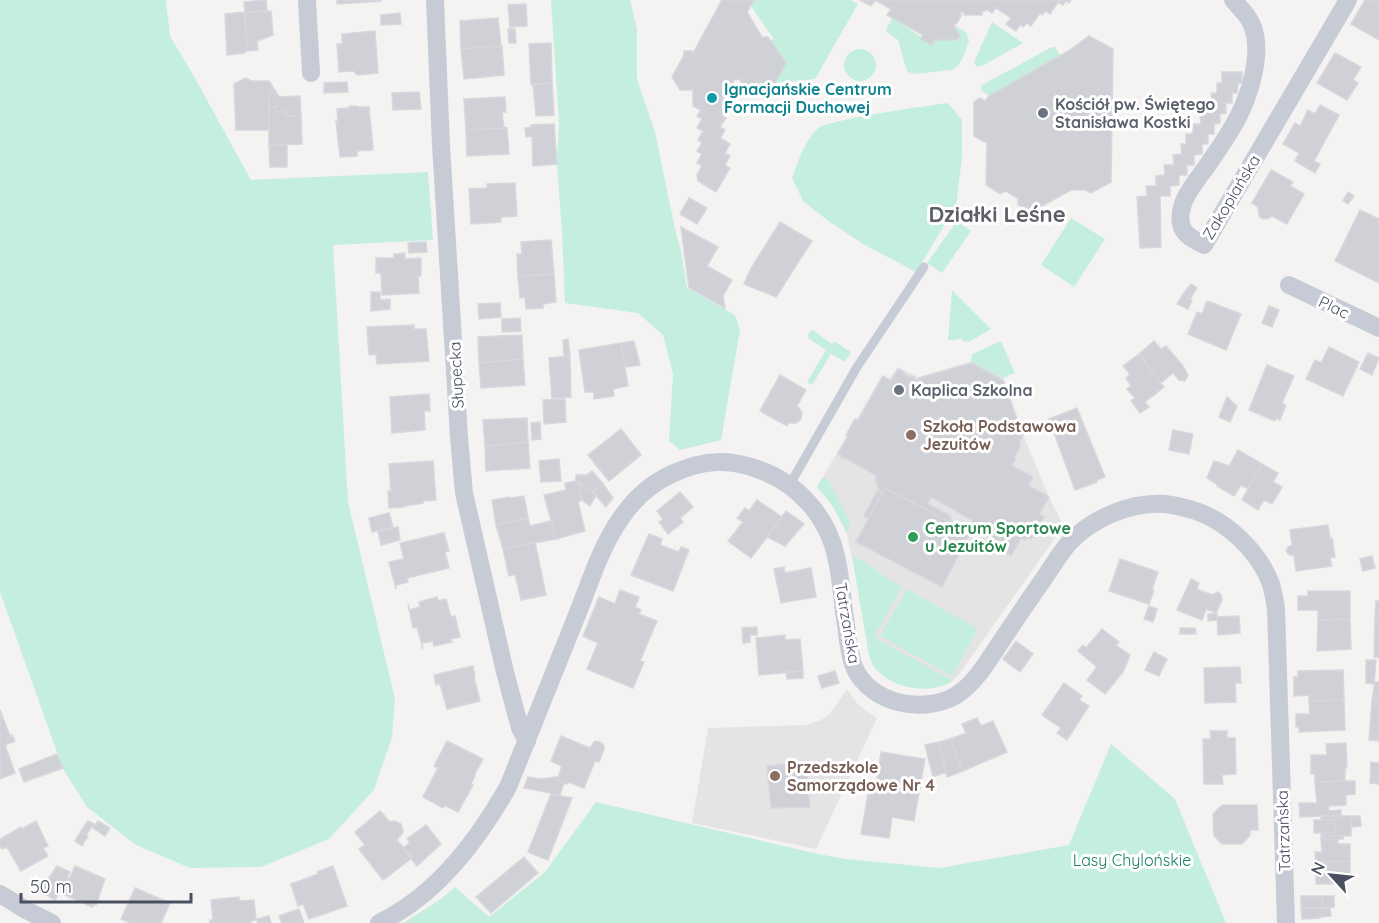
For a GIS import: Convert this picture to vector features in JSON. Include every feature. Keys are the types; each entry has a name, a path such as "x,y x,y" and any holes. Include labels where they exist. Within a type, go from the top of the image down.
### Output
{"street":[{"path":"307,0 312,73"},
{"name":"Słupecka","path":"435,0 441,145 464,493 520,728 527,741"},
{"name":"Zakopiańska","path":"1233,0 1251,22 1257,49 1253,75 1241,111 1227,137 1185,197 1181,210 1181,223 1184,231 1204,245 1348,0"},
{"name":"Plac","path":"1289,285 1379,328"},
{"name":"Tatrzańska","path":"379,923 417,900 443,877 474,841 493,814 508,787 599,559 621,518 633,502 662,479 691,467 715,461 751,466 770,473 808,501 830,537 836,557 850,653 855,670 876,692 899,703 911,705 942,701 956,695 970,683 1067,546 1085,528 1119,511 1142,505 1165,504 1205,514 1221,523 1259,562 1270,584 1276,609 1286,923"},
{"path":"0,894 52,923"}],"lane":[{"path":"789,486 857,367 924,267"}],"shaded area":[{"path":"972,361 1003,378 1024,437 1065,529 1058,534 957,677 935,688 914,688 896,683 876,669 870,660 847,534 832,505 817,487 882,375 890,378 898,367 918,377"},
{"name":"Przedszkole Samorządowe Nr 4","path":"847,689 856,702 877,718 816,849 692,823 708,728 806,725 830,714"}],"green space":[{"path":"0,0 166,0 170,36 251,180 428,172 433,240 333,245 348,502 395,699 392,737 374,790 329,839 261,867 190,868 136,845 87,807 63,769 0,592"},
{"path":"551,0 630,0 637,29 637,79 655,132 687,288 735,315 740,330 721,440 680,450 669,441 673,374 663,335 638,313 565,303 557,164 559,122"},
{"path":"754,0 851,0 858,4 815,79 775,83 770,42 773,38 751,6"},
{"path":"892,18 932,44 934,40 957,39 960,35 954,25 966,32 969,41 961,62 952,70 914,74 908,72 898,40 886,30"},
{"path":"992,22 1023,43 977,67 974,62"},
{"path":"1055,47 1060,55 989,96 981,90 982,85"},
{"path":"860,49 872,53 876,65 872,77 860,81 848,77 844,65 848,53"},
{"path":"948,103 962,120 962,157 956,206 916,272 863,244 803,201 792,178 805,146 817,129 858,117"},
{"path":"1071,218 1105,239 1074,287 1041,265"},
{"path":"957,221 971,231 942,273 927,263"},
{"path":"952,290 991,329 969,342 962,341 962,339 948,340"},
{"path":"813,330 832,344 834,341 851,352 845,362 831,354 812,385 807,382 826,350 808,338 809,332"},
{"path":"1001,341 1015,373 1003,378 971,361 972,354"},
{"path":"822,478 828,480 850,523 848,534 832,505 817,487"},
{"path":"852,556 902,586 882,626 877,630 878,640 952,680 951,682 925,689 909,687 894,682 880,674 875,668 868,653"},
{"path":"907,589 978,629 952,676 880,636"},
{"name":"Lasy Chylońskie","path":"1111,744 1175,799 1226,923 403,923 438,901 455,887 489,917 545,872 596,802 818,854 940,868 1069,845"}],"building":[{"path":"266,0 267,11 245,12 244,2"},
{"path":"337,0 381,0 381,1 337,4"},
{"name":"Ignacjańskie Centrum Formacji Duchowej","path":"722,0 754,0 747,12 762,37 768,37 786,63 775,83 769,83 770,86 748,88 747,84 743,85 739,79 733,80 735,91 722,116 726,118 720,127 725,130 720,138 730,144 725,153 730,156 725,165 730,168 716,192 698,181 697,175 702,166 697,163 702,154 697,151 702,143 698,140 703,131 697,128 702,119 697,116 701,110 693,106 693,90 680,90 672,77 684,51 692,51 692,55"},
{"path":"860,0 875,0 871,6"},
{"path":"875,0 1071,0 1069,3 1066,1 1063,5 1058,2 1050,14 1046,11 1042,15 1040,13 1031,26 1027,23 1023,27 1020,25 1016,31 1006,24 1011,18 996,8 992,13 986,9 982,11 982,15 964,15 964,12 961,12 961,16 954,25 960,36 957,40 934,40 932,45 921,39 923,35 887,15 891,9"},
{"path":"1365,0 1379,0 1379,40 1351,24"},
{"path":"526,4 527,26 510,27 508,5"},
{"path":"271,11 273,35 257,41 258,50 247,51 245,12"},
{"path":"245,12 247,51 227,55 225,14"},
{"path":"400,13 401,24 381,25 381,15"},
{"path":"498,18 501,46 461,49 460,21"},
{"path":"508,29 515,29 516,43 509,43"},
{"path":"375,31 378,73 357,75 354,71 339,72 337,44 342,44 342,34"},
{"name":"Kościół pw. Świętego Stanisława Kostki","path":"1089,36 1113,49 1111,182 1091,193 1085,190 1071,190 1033,211 1018,205 1018,198 1006,191 1000,194 986,185 987,143 974,136 974,102 980,98 985,101 989,96 1070,50"},
{"path":"551,43 552,83 531,85 529,44"},
{"path":"502,46 504,75 464,79 461,49"},
{"path":"1335,53 1361,67 1353,80 1358,83 1347,100 1317,83"},
{"path":"1222,72 1242,72 1242,83 1238,83 1237,93 1232,93 1232,103 1226,103 1226,113 1220,114 1220,123 1214,124 1214,134 1208,134 1208,144 1202,144 1202,154 1194,155 1194,165 1187,165 1187,175 1179,175 1179,185 1170,186 1170,196 1160,196 1161,247 1140,248 1137,197 1147,196 1146,186 1156,186 1156,176 1165,175 1164,165 1174,165 1173,155 1182,154 1181,144 1186,144 1186,134 1193,134 1193,124 1201,124 1200,114 1206,113 1205,104 1212,103 1211,93 1217,93 1217,83 1222,83"},
{"path":"246,78 251,81 269,81 276,92 269,93 269,130 236,130 234,84"},
{"path":"347,82 348,92 324,93 324,83"},
{"path":"552,83 554,115 536,116 533,84"},
{"path":"276,92 279,97 300,96 301,116 287,116 287,112 276,112 276,107 269,107 269,93"},
{"path":"419,92 421,109 393,110 392,93"},
{"path":"505,97 506,112 502,112 504,128 507,128 466,130 464,99"},
{"path":"1320,105 1339,115 1314,161 1320,164 1315,173 1295,161 1299,153 1283,144 1295,123 1300,126 1308,110 1315,114"},
{"path":"350,106 369,107 373,148 357,151 357,156 340,157 337,109"},
{"path":"269,107 276,107 276,112 287,112 287,116 301,116 302,144 269,145"},
{"path":"554,124 557,164 533,166 532,136 526,137 525,128 532,127 531,125"},
{"path":"507,128 509,154 467,156 466,130"},
{"path":"269,145 287,145 287,167 270,167"},
{"path":"1271,170 1293,182 1290,186 1304,194 1287,224 1272,216 1267,219 1261,218 1258,207 1252,203"},
{"path":"515,183 517,216 501,217 501,222 471,224 469,189 487,188 487,184"},
{"path":"1348,192 1354,196 1348,204 1343,201"},
{"path":"689,198 707,208 697,224 680,214"},
{"path":"1360,210 1379,219 1379,283 1335,261"},
{"path":"780,222 812,241 776,297 744,284 750,270"},
{"path":"681,227 718,247 707,266 732,280 723,296 725,308 689,288"},
{"path":"551,240 554,274 518,276 517,254 522,254 521,242"},
{"path":"426,242 427,252 409,253 408,243"},
{"path":"405,253 405,259 421,258 421,276 418,276 419,293 382,295 381,273 376,273 376,258 394,258 394,254"},
{"path":"554,274 556,302 543,304 543,308 526,309 525,297 520,298 518,276"},
{"path":"1191,284 1197,288 1190,299 1183,294"},
{"path":"371,292 380,292 380,300 390,299 390,309 371,311"},
{"path":"1183,294 1192,300 1188,309 1177,304"},
{"path":"1207,301 1241,314 1226,350 1188,334 1197,312 1202,314"},
{"path":"500,303 501,317 479,319 478,304"},
{"path":"1269,306 1279,310 1272,327 1262,323"},
{"path":"520,318 521,331 502,332 502,319"},
{"path":"414,325 414,329 426,329 429,361 377,364 376,354 369,355 367,327"},
{"path":"522,335 523,359 479,363 478,337"},
{"path":"568,339 570,356 564,357 563,340"},
{"path":"634,341 640,365 625,367 621,343"},
{"path":"1154,341 1161,349 1166,346 1183,366 1188,375 1185,381 1179,380 1173,373 1161,383 1139,354"},
{"path":"621,343 628,386 613,389 614,396 594,399 594,392 585,392 579,350"},
{"path":"1329,347 1359,362 1343,396 1306,379 1315,360 1321,363"},
{"path":"1368,353 1379,358 1372,375 1360,369"},
{"path":"1139,354 1164,387 1145,402 1149,407 1140,413 1131,401 1135,398 1127,389 1131,386 1126,378 1130,374 1123,366"},
{"path":"570,356 571,397 552,398 549,358"},
{"path":"523,359 525,385 481,388 479,363"},
{"path":"972,363 1003,380 1023,435 1012,466 1033,477 1028,485 1049,497 1039,514 1044,517 1031,539 1021,538 1011,556 988,543 991,538 969,526 972,520 931,497 928,504 949,515 952,523 885,488 883,492 879,490 875,479 877,476 841,458 842,456 838,454 855,419 858,421 883,376 891,381 898,369 918,381 920,378"},
{"path":"1267,365 1294,376 1282,403 1286,405 1280,420 1276,418 1275,421 1249,410"},
{"path":"780,375 806,390 797,406 802,412 801,419 796,423 788,423 787,426 760,411"},
{"path":"429,394 430,411 424,411 425,430 392,433 390,397"},
{"path":"1227,397 1237,406 1230,422 1219,417"},
{"path":"565,399 566,422 544,424 543,400"},
{"path":"1077,408 1105,477 1075,490 1049,419"},
{"path":"527,418 528,442 485,446 483,420"},
{"path":"540,422 541,439 532,440 531,423"},
{"path":"621,429 641,455 609,481 588,455"},
{"path":"1173,430 1193,434 1189,454 1169,450"},
{"path":"528,442 530,468 486,471 485,446"},
{"path":"1238,450 1262,464 1248,489 1241,485 1234,496 1207,478 1214,461 1229,466"},
{"path":"559,459 561,481 541,482 539,461"},
{"path":"433,461 436,500 389,508 388,491 391,491 389,464"},
{"path":"1262,464 1278,473 1273,482 1282,487 1272,504 1264,500 1258,510 1242,500"},
{"path":"592,471 603,484 593,492 576,481 576,475 587,475"},
{"path":"576,481 579,483 582,500 578,502 585,531 556,539 544,495 566,490 565,483"},
{"path":"579,483 596,495 590,506 582,500"},
{"path":"603,484 613,498 606,507 593,492"},
{"name":"Centrum Sportowe u Jezuitów","path":"885,488 970,533 942,587 856,542"},
{"path":"877,491 882,493 868,518 864,516"},
{"path":"680,492 693,507 680,518 683,522 668,534 659,522 663,519 657,511"},
{"path":"524,496 528,518 496,525 492,500"},
{"path":"757,500 782,517 751,558 728,541 743,522 737,518 745,508 749,511"},
{"path":"786,511 804,524 785,546 767,537"},
{"path":"389,513 393,527 372,532 369,518"},
{"path":"528,518 530,526 551,521 556,539 503,549 496,525"},
{"path":"1328,525 1335,557 1330,558 1332,566 1296,571 1294,556 1288,554 1286,550 1292,545 1290,530"},
{"path":"398,527 400,540 381,545 378,532"},
{"path":"444,533 449,551 445,552 449,568 407,578 408,582 396,585 396,589 389,562 404,559 400,543"},
{"path":"649,534 662,539 660,545 679,552 681,547 689,550 673,591 631,575"},
{"path":"535,542 546,595 521,600 515,574 509,576 503,549"},
{"path":"1372,556 1375,568 1363,571 1360,559"},
{"path":"1120,559 1158,572 1149,604 1109,591"},
{"path":"784,567 785,573 811,568 816,597 781,603 774,569"},
{"path":"1191,579 1199,583 1197,589 1212,595 1218,592 1221,595 1222,600 1216,613 1206,609 1202,620 1177,610"},
{"path":"620,590 639,597 635,607 641,610 639,614 657,621 640,661 644,662 633,688 587,669 598,643 583,636 599,597 615,604"},
{"path":"1308,591 1350,591 1350,619 1318,620 1318,610 1298,610 1298,596 1308,596"},
{"path":"437,597 438,601 446,599 451,617 455,616 460,637 451,639 452,642 434,646 433,641 422,643 423,649 417,627 413,628 409,610 420,607 419,602"},
{"path":"1376,601 1379,601 1379,620 1375,619"},
{"path":"1149,606 1157,609 1153,622 1144,619"},
{"path":"1208,614 1217,614 1217,620 1208,621"},
{"path":"1239,616 1240,633 1218,635 1217,617"},
{"path":"1350,619 1351,649 1317,651 1318,620"},
{"path":"1375,619 1379,620 1379,658 1374,657"},
{"path":"757,627 757,635 750,635 750,642 743,643 742,628"},
{"path":"1180,628 1195,628 1196,634 1180,634"},
{"path":"1102,629 1119,642 1116,645 1130,655 1123,672 1105,694 1087,680 1097,667 1078,651 1083,645 1086,648"},
{"path":"785,635 785,640 800,639 803,671 759,675 756,638"},
{"path":"1016,641 1033,654 1020,672 1003,659"},
{"path":"1154,652 1167,659 1159,676 1145,670"},
{"path":"1366,660 1376,660 1374,684 1366,683"},
{"path":"473,666 480,701 447,709 440,684 436,685 434,675"},
{"path":"1240,667 1241,683 1235,683 1236,702 1205,703 1204,668"},
{"path":"1343,670 1344,700 1309,701 1309,695 1294,696 1294,677 1298,677 1298,671"},
{"path":"803,671 803,678 787,679 786,672"},
{"path":"835,671 839,683 822,688 818,676"},
{"path":"1375,682 1379,682 1379,701 1372,700"},
{"path":"1064,683 1082,696 1079,700 1089,706 1067,740 1057,733 1061,728 1042,715"},
{"path":"1344,700 1345,730 1299,732 1299,727 1296,727 1296,714 1310,714 1309,701"},
{"path":"1372,700 1379,701 1379,741 1369,740"},
{"path":"0,710 10,736 12,735 15,741 5,745 15,773 0,779"},
{"path":"977,718 981,726 993,721 1007,752 963,771 950,739 966,733 962,724"},
{"path":"1210,731 1227,731 1227,738 1235,738 1236,774 1222,775 1223,784 1204,784 1203,739 1211,739"},
{"path":"561,736 590,748 595,741 604,745 599,762 595,761 584,788 557,780 562,766 551,761"},
{"path":"950,739 963,771 947,777 939,742"},
{"path":"447,741 483,759 474,775 471,784 473,785 458,812 444,805 443,808 423,797 438,768 434,766"},
{"path":"939,742 946,772 933,777 925,745"},
{"path":"1346,743 1345,781 1315,782 1315,774 1311,774 1311,755 1327,755 1326,744"},
{"path":"881,752 925,759 914,821 892,817 889,838 861,834 870,783 877,785"},
{"path":"57,754 63,768 24,782 19,769"},
{"path":"1371,762 1379,763 1379,784 1370,783"},
{"path":"806,763 810,807 771,808 767,766"},
{"path":"528,777 541,779 558,777 557,780 564,783 560,795 524,788"},
{"path":"1355,781 1355,794 1346,795 1346,805 1329,806 1328,811 1341,810 1341,815 1300,817 1299,803 1317,803 1315,782"},
{"path":"551,794 572,798 548,860 528,852"},
{"path":"1222,805 1257,805 1258,830 1250,830 1250,835 1242,844 1222,844 1214,836 1213,814"},
{"path":"380,811 390,822 401,824 403,832 397,840 412,858 383,880 359,849 365,845 355,832"},
{"path":"1321,816 1351,816 1351,836 1321,836 1321,833 1335,833 1334,820 1321,820"},
{"path":"1351,816 1360,816 1361,826 1351,827"},
{"path":"1314,820 1334,820 1335,833 1314,833"},
{"path":"36,821 48,846 43,848 48,856 21,871 7,847 2,849 0,846 0,839"},
{"path":"88,821 94,824 86,835 81,831"},
{"path":"98,821 110,828 105,836 93,828"},
{"path":"426,825 441,844 417,866 403,848 410,843 407,839"},
{"path":"81,831 88,836 82,846 75,841"},
{"path":"1322,836 1343,836 1343,839 1321,839"},
{"path":"1321,839 1338,839 1338,844 1350,844 1350,861 1316,862 1315,852 1322,852"},
{"path":"524,857 538,873 491,913 476,897"},
{"path":"1350,861 1350,879 1339,879 1339,884 1316,884 1316,862"},
{"path":"57,866 70,872 67,877 70,878 64,890 61,889 55,900 40,891"},
{"path":"75,866 105,879 96,905 92,907 63,894"},
{"path":"333,866 347,906 309,919 303,904 298,906 291,884"},
{"path":"135,888 170,903 161,923 130,923 121,919"},
{"path":"1301,896 1322,896 1323,908 1301,908"},
{"path":"1322,896 1334,896 1334,907 1323,908"},
{"path":"239,897 239,901 254,900 256,920 251,923 210,923 210,920 213,920 211,900"},
{"path":"1301,908 1320,908 1320,918 1302,919"},
{"path":"1320,908 1330,908 1331,916 1320,917"},
{"path":"299,909 304,923 282,923 279,916"},
{"path":"269,916 271,923 258,923 257,919"}],"place":[{"name":"Ignacjańskie Centrum Formacji Duchowej","path":"712,98"},
{"name":"Kościół pw. Świętego Stanisława Kostki","path":"1043,113"},
{"name":"Kaplica Szkolna","path":"899,390"},
{"name":"Szkoła Podstawowa Jezuitów","path":"911,435"},
{"name":"Centrum Sportowe u Jezuitów","path":"913,537"},
{"name":"Przedszkole Samorządowe Nr 4","path":"775,776"}],"district":[{"name":"Działki Leśne","path":"997,214"}]}
